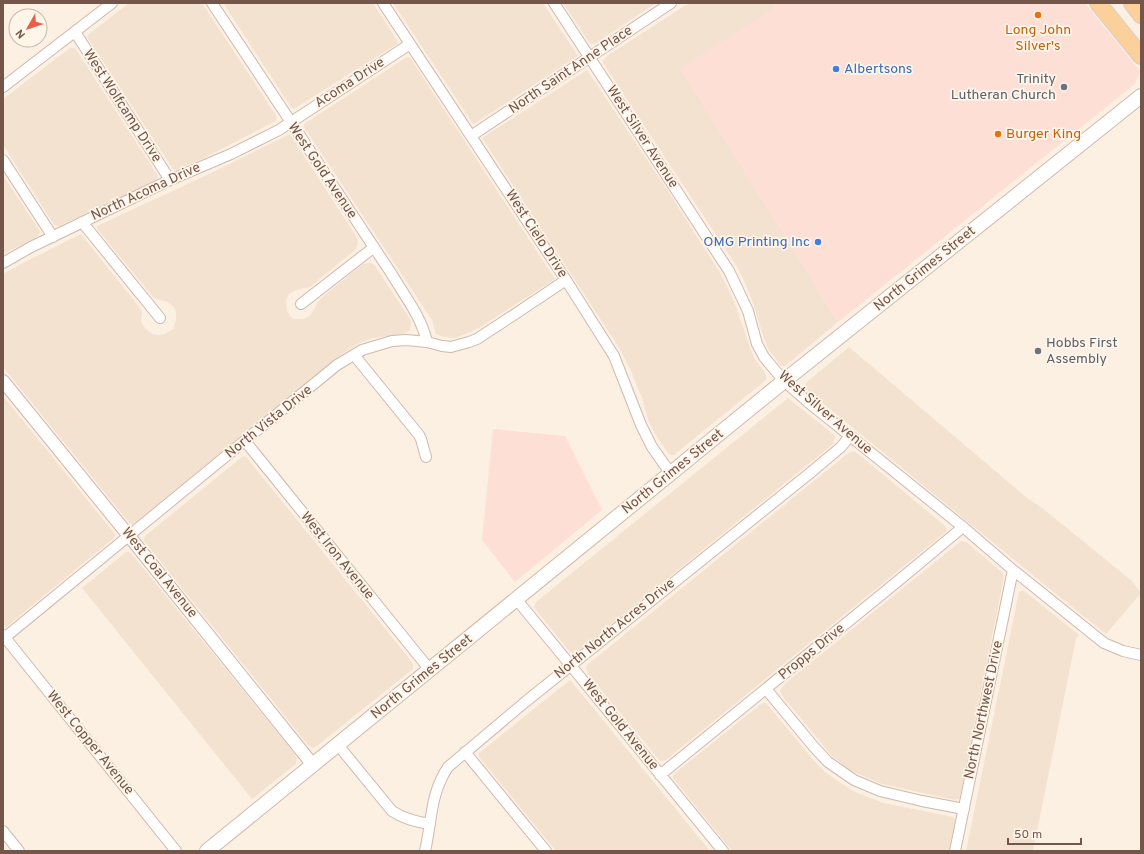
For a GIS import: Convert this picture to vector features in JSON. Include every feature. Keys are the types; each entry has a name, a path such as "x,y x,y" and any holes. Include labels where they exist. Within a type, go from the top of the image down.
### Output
{"main road":[{"path":"1098,3 1141,56"},
{"path":"1132,3 1141,15"},
{"name":"North Grimes Street","path":"207,851 784,381 1141,96"}],"street":[{"path":"3,87 112,3"},
{"name":"West Gold Avenue","path":"212,3 417,315 424,329 427,342"},
{"name":"West Cielo Drive","path":"383,3 566,280 614,356 641,425 652,447 671,474"},
{"name":"West Silver Avenue","path":"554,3 729,271 748,311 757,344 764,357 784,381 1104,643 1123,651 1141,655"},
{"name":"North Saint Anne Place","path":"471,136 671,3"},
{"name":"West Wolfcamp Drive","path":"75,32 170,180"},
{"name":"Acoma Drive","path":"290,122 410,44"},
{"name":"North Acoma Drive","path":"3,263 31,247 82,222 170,180 231,154 279,130 290,122"},
{"path":"3,160 53,237"},
{"path":"82,222 160,318"},
{"path":"301,304 373,248"},
{"name":"North Vista Drive","path":"4,637 337,365 362,350 392,341 406,340 427,342 451,347 470,342 477,339 566,280"},
{"path":"354,355 419,435 426,457"},
{"name":"West Coal Avenue","path":"3,382 313,765"},
{"name":"North North Acres Drive","path":"425,851 432,806 437,788 448,767 570,665 810,473 841,447 850,436"},
{"name":"West Iron Avenue","path":"245,441 430,670"},
{"name":"Propps Drive","path":"660,775 963,527"},
{"name":"North Northwest Drive","path":"955,851 1013,570"},
{"name":"West Gold Avenue","path":"517,600 723,851"},
{"name":"West Copper Avenue","path":"4,637 176,851"},
{"path":"766,689 828,762 854,780 880,791 964,809"},
{"path":"338,745 392,811 401,817 430,824"},
{"path":"466,752 546,851"},
{"path":"3,831 19,851"}],"shaded area":[{"path":"129,3 202,3 277,117 276,121 202,159 176,170 173,169 87,37"},
{"path":"223,3 373,3 398,42 294,109 291,107"},
{"path":"393,3 543,3 578,56 473,124"},
{"path":"563,3 656,3 595,44 591,44"},
{"path":"689,3 775,3 735,156 838,322 785,366 780,365 768,348 753,303 737,267 603,63 607,56"},
{"path":"775,3 1085,3 1140,71 1135,84 838,322 680,69 773,8"},
{"path":"70,48 75,48 158,176 156,181 59,226 56,226 3,145 3,99"},
{"path":"407,57 411,59 555,279 479,328 456,338 436,334 432,320 304,127 304,124"},
{"path":"587,70 668,191 722,276 734,301 751,350 767,378 674,455 670,455 668,453 654,432 630,369 618,346 482,138"},
{"path":"290,134 356,236 358,242 355,250 310,287 296,290 289,294 286,300 287,311 294,319 303,319 310,316 320,299 363,264 371,263 375,266 411,321 410,330 403,334 373,338 357,344 339,356 137,521 130,524 3,367 3,274 81,234 140,308 142,313 141,322 145,328 152,334 164,334 173,329 176,320 176,311 174,307 167,302 154,298 98,230 97,226 211,173"},
{"path":"3,175 40,233 36,238 3,254"},
{"path":"849,347 1026,497 1046,511 1132,581 1141,593 1106,634 808,391 805,384"},
{"path":"3,396 115,534 114,538 6,627 3,623"},
{"path":"788,398 833,434 835,438 833,444 577,652 570,652 536,610 534,607 536,602"},
{"path":"493,429 565,436 602,510 515,582 482,540"},
{"path":"852,451 856,452 944,525 947,531 666,760 660,761 588,674 586,668 587,665"},
{"path":"245,456 413,665 413,669 313,748 308,745 144,541 145,536"},
{"path":"961,541 966,542 1001,571 1004,577 960,796 959,799 955,800 882,784 849,770 831,755 783,697 780,691 787,682"},
{"path":"126,552 131,553 295,754 297,758 296,764 252,799 82,588"},
{"path":"1023,590 1079,635 1076,639 1033,851 966,851 1019,592"},
{"path":"570,680 710,851 556,851 479,757 479,753"},
{"path":"764,703 766,703 826,773 850,789 884,803 953,817 955,819 955,823 949,851 732,851 673,778 673,776"}],"place":[{"name":"Long John Silver's","path":"1038,15"},
{"name":"Albertsons","path":"836,69"},
{"name":"Trinity Lutheran Church","path":"1064,87"},
{"name":"Burger King","path":"998,134"},
{"name":"OMG Printing Inc","path":"818,242"},
{"name":"Hobbs First Assembly","path":"1038,351"}]}
